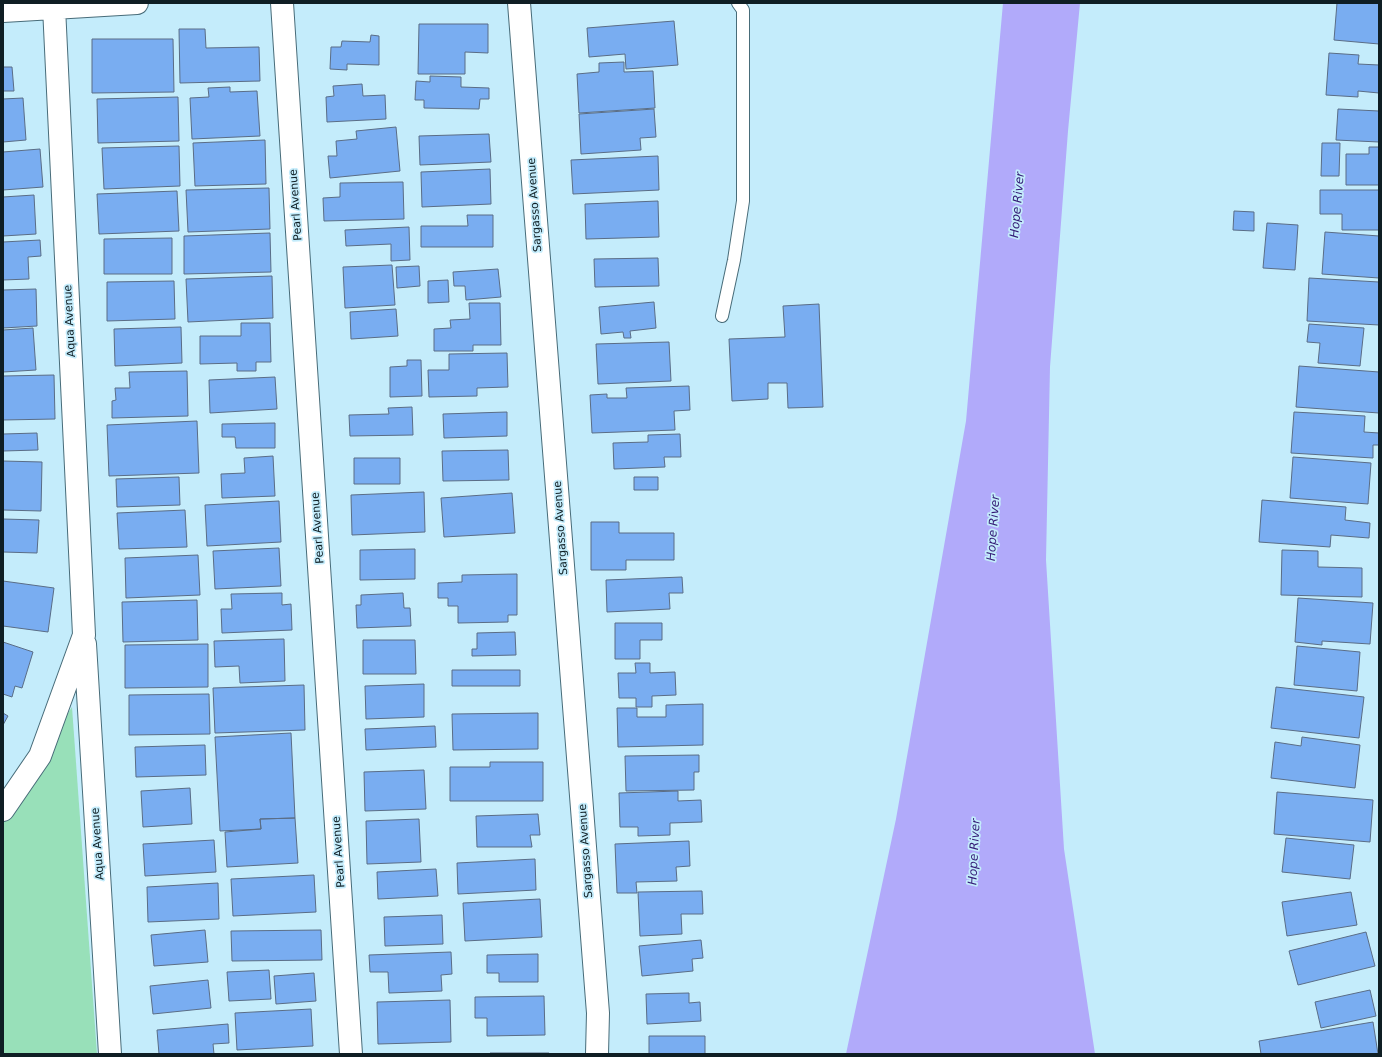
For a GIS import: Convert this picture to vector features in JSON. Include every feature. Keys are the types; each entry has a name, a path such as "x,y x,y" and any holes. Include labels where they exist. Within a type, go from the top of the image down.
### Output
{"street":[{"path":"3,11 137,3"},
{"name":"Pearl Avenue","path":"282,3 351,1054"},
{"name":"Sargasso Avenue","path":"518,3 598,1013 597,1054"},
{"name":"Aqua Avenue","path":"54,7 84,635 110,1054"},
{"name":"Aqua Avenue","path":"3,810 40,756 84,635"}],"lane":[{"path":"722,316 734,260 743,201 743,10 738,3"}],"green space":[{"path":"72,707 97,1054 3,1054 3,813"}],"water":[{"name":"Hope River","path":"1003,3 1080,3 1068,131 1050,367 1046,560 1064,849 1095,1054 846,1054 896,819 966,421"}],"building":[{"path":"1337,3 1379,3 1379,44 1334,40"},
{"path":"674,21 678,65 626,69 625,54 589,57 587,28"},
{"path":"419,24 488,24 488,53 465,52 465,74 418,74"},
{"path":"179,29 205,29 206,48 259,47 260,81 180,83"},
{"path":"371,35 379,36 379,65 347,64 347,70 330,69 331,47 341,47 342,41 370,42"},
{"path":"92,39 173,39 174,92 92,93"},
{"path":"1329,53 1359,55 1358,64 1379,65 1379,93 1358,91 1358,97 1326,95"},
{"path":"624,62 624,72 653,71 655,108 579,113 577,74 599,72 599,63"},
{"path":"3,67 12,67 14,91 3,91"},
{"path":"430,76 461,77 461,87 489,88 489,99 480,99 479,109 424,108 424,100 415,100 416,81 430,82"},
{"path":"362,84 363,96 385,95 386,119 327,122 326,97 334,96 333,86"},
{"path":"230,87 230,92 257,91 260,136 192,139 190,98 209,97 208,88"},
{"path":"178,97 179,141 98,143 97,99"},
{"path":"23,98 26,140 3,142 3,99"},
{"path":"654,109 656,137 640,138 641,150 581,154 579,114"},
{"path":"1338,109 1379,111 1379,142 1336,140"},
{"path":"396,127 400,171 330,178 328,156 337,156 336,141 357,139 356,131"},
{"path":"489,134 491,162 420,165 419,136"},
{"path":"265,140 266,184 195,186 193,143"},
{"path":"1322,143 1340,143 1339,176 1321,176"},
{"path":"179,146 180,186 104,189 102,148"},
{"path":"1369,147 1379,147 1379,185 1346,185 1346,154 1369,154"},
{"path":"40,149 43,187 3,190 3,152"},
{"path":"658,156 659,190 573,194 571,160"},
{"path":"490,169 491,204 422,207 421,172"},
{"path":"403,182 404,219 324,221 323,198 340,197 340,183"},
{"path":"269,188 270,229 188,232 186,190"},
{"path":"1320,190 1379,190 1379,230 1342,230 1342,214 1320,214"},
{"path":"177,191 179,231 99,234 97,194"},
{"path":"34,195 36,234 3,236 3,197"},
{"path":"658,201 659,237 586,239 585,204"},
{"path":"1234,211 1254,212 1254,231 1233,230"},
{"path":"467,215 493,215 493,247 421,247 421,226 468,226"},
{"path":"1267,223 1298,225 1295,270 1263,268"},
{"path":"409,227 410,260 391,261 391,244 346,246 345,230"},
{"path":"1325,232 1379,236 1379,278 1322,274"},
{"path":"270,233 271,272 184,274 184,236"},
{"path":"172,238 172,274 104,274 104,239"},
{"path":"40,240 41,256 28,257 29,279 3,280 3,242"},
{"path":"658,258 659,286 595,287 594,259"},
{"path":"392,265 395,305 345,308 343,267"},
{"path":"419,266 420,286 397,288 396,267"},
{"path":"498,269 501,297 466,300 465,286 454,286 453,272"},
{"path":"272,276 273,318 188,322 186,279"},
{"path":"1309,278 1379,282 1379,325 1307,321"},
{"path":"448,280 449,302 428,303 428,281"},
{"path":"174,281 175,319 107,321 107,282"},
{"path":"36,289 37,326 3,328 3,290"},
{"path":"654,302 656,328 630,331 631,338 624,338 623,332 601,334 599,307"},
{"path":"469,303 500,303 501,345 473,345 473,351 434,351 434,329 451,328 450,320 470,319"},
{"path":"819,304 823,407 788,408 787,383 768,383 768,399 732,401 729,339 785,337 783,306"},
{"path":"396,309 398,336 351,339 350,312"},
{"path":"241,323 270,323 271,362 256,362 256,371 237,371 237,363 200,364 200,336 241,336"},
{"path":"1309,324 1364,328 1360,366 1318,363 1320,343 1307,342"},
{"path":"181,327 182,363 115,366 114,329"},
{"path":"33,328 36,370 3,372 3,330"},
{"path":"669,342 671,381 598,384 596,344"},
{"path":"507,353 508,387 477,388 477,396 429,397 428,370 449,370 449,354"},
{"path":"407,360 421,360 422,396 390,397 390,367 407,366"},
{"path":"1299,366 1379,372 1379,413 1296,407"},
{"path":"187,371 188,416 112,418 112,401 116,400 115,388 130,388 129,372"},
{"path":"54,375 55,419 3,420 3,376"},
{"path":"275,377 277,409 210,413 209,380"},
{"path":"689,386 690,410 674,411 675,430 592,433 590,395 607,394 607,398 627,398 626,388"},
{"path":"412,407 413,435 350,436 349,415 389,414 388,408"},
{"path":"507,412 507,436 444,438 443,414"},
{"path":"1294,412 1365,416 1364,432 1379,433 1379,445 1373,445 1373,458 1291,453"},
{"path":"197,421 199,473 109,476 107,425"},
{"path":"275,423 275,448 236,448 235,437 222,437 222,424"},
{"path":"37,433 38,450 3,451 3,434"},
{"path":"680,434 681,457 664,457 665,467 614,469 613,443 648,442 648,435"},
{"path":"508,450 509,480 443,481 442,451"},
{"path":"273,456 275,496 222,498 221,474 245,473 244,458"},
{"path":"1293,457 1371,463 1368,504 1290,498"},
{"path":"354,458 400,458 400,484 354,484"},
{"path":"3,461 42,462 41,511 3,510"},
{"path":"179,477 180,505 117,507 116,479"},
{"path":"634,477 658,477 658,490 634,490"},
{"path":"424,492 425,532 352,535 351,495"},
{"path":"512,493 515,533 444,537 441,498"},
{"path":"1262,500 1346,507 1345,520 1370,523 1369,538 1331,535 1330,547 1259,542"},
{"path":"279,501 281,542 207,546 205,505"},
{"path":"185,510 187,547 119,549 117,513"},
{"path":"3,519 39,520 37,553 3,552"},
{"path":"591,522 619,522 619,533 674,533 674,560 626,560 626,570 591,570"},
{"path":"279,548 281,586 215,589 213,551"},
{"path":"415,549 415,579 360,580 360,550"},
{"path":"1282,550 1318,551 1318,567 1362,568 1362,597 1281,595"},
{"path":"198,555 200,595 126,598 125,558"},
{"path":"517,574 517,615 508,615 508,622 458,623 458,606 448,606 448,598 438,598 438,583 462,582 462,575"},
{"path":"682,577 683,593 669,593 670,609 607,612 606,580"},
{"path":"3,581 54,588 48,632 3,626"},
{"path":"282,593 282,605 291,604 292,630 222,633 221,609 232,609 231,594"},
{"path":"403,593 404,608 410,608 411,626 357,628 356,605 361,605 361,595"},
{"path":"1298,598 1373,603 1370,644 1322,641 1322,645 1295,642"},
{"path":"197,600 198,640 123,642 122,602"},
{"path":"615,623 662,623 662,640 640,640 640,659 615,659"},
{"path":"515,632 516,655 472,656 472,649 477,649 477,633"},
{"path":"284,639 285,681 240,683 239,666 215,667 214,641"},
{"path":"363,640 415,640 416,674 363,674"},
{"path":"3,642 33,652 22,688 15,686 12,697 3,694"},
{"path":"208,644 208,687 125,688 125,645"},
{"path":"1297,646 1360,652 1357,691 1294,685"},
{"path":"635,663 650,663 650,673 675,672 676,695 652,696 652,707 636,707 636,698 619,698 618,673 636,673"},
{"path":"452,670 520,670 520,686 452,686"},
{"path":"424,684 424,717 366,719 365,686"},
{"path":"304,685 305,730 215,733 213,688"},
{"path":"1276,687 1364,697 1359,738 1271,728"},
{"path":"209,694 210,734 129,735 129,695"},
{"path":"703,704 703,745 618,747 617,708 637,708 637,717 666,717 666,705"},
{"path":"3,713 8,716 3,725"},
{"path":"538,713 538,749 453,750 452,714"},
{"path":"435,726 436,747 366,750 365,729"},
{"path":"291,733 295,818 260,819 261,829 220,831 215,737"},
{"path":"1302,737 1360,745 1355,788 1271,778 1275,742 1301,746"},
{"path":"205,745 206,775 136,777 135,747"},
{"path":"699,755 699,772 694,772 694,790 626,791 625,756"},
{"path":"490,762 543,762 543,801 450,801 450,767 490,767"},
{"path":"424,770 426,809 365,811 364,772"},
{"path":"190,788 192,824 143,827 141,791"},
{"path":"678,791 678,801 701,800 702,822 670,823 670,835 638,836 638,827 620,827 619,793"},
{"path":"1277,792 1373,800 1370,842 1274,834"},
{"path":"538,814 540,835 530,835 532,847 477,847 476,816"},
{"path":"295,818 298,863 227,867 225,832 261,829 260,819"},
{"path":"419,819 421,862 367,864 366,821"},
{"path":"1286,838 1354,845 1350,879 1282,872"},
{"path":"214,840 216,872 145,876 143,844"},
{"path":"689,841 690,866 676,867 677,881 636,882 637,893 617,893 615,844"},
{"path":"535,859 536,890 458,894 457,863"},
{"path":"436,869 438,896 378,899 377,872"},
{"path":"314,875 316,912 233,916 231,879"},
{"path":"218,883 219,919 148,922 147,887"},
{"path":"702,891 703,914 681,914 682,934 640,936 638,892"},
{"path":"1351,892 1357,925 1287,936 1282,902"},
{"path":"540,899 542,937 465,941 463,903"},
{"path":"442,915 443,944 385,946 384,917"},
{"path":"205,930 208,962 154,966 151,935"},
{"path":"321,930 322,960 232,961 231,931"},
{"path":"1366,932 1375,966 1298,985 1289,951"},
{"path":"701,940 703,958 692,959 693,971 642,976 639,946"},
{"path":"451,952 452,974 441,975 442,991 389,993 388,972 370,972 369,955"},
{"path":"538,954 538,982 499,982 499,973 487,973 487,955"},
{"path":"269,970 271,999 229,1001 227,972"},
{"path":"314,973 316,1001 276,1004 274,976"},
{"path":"208,980 211,1008 153,1014 150,986"},
{"path":"1370,990 1376,1016 1321,1028 1315,1002"},
{"path":"689,993 689,1003 700,1002 701,1021 647,1024 646,994"},
{"path":"544,996 545,1035 487,1036 487,1018 475,1018 475,997"},
{"path":"450,1000 451,1042 378,1044 377,1002"},
{"path":"311,1009 313,1046 237,1050 235,1013"},
{"path":"1373,1022 1378,1054 1261,1054 1259,1041"},
{"path":"228,1024 229,1043 213,1044 214,1054 159,1054 157,1030"},
{"path":"649,1036 705,1036 705,1054 649,1054"},
{"path":"549,1053 549,1054 490,1054"}]}
